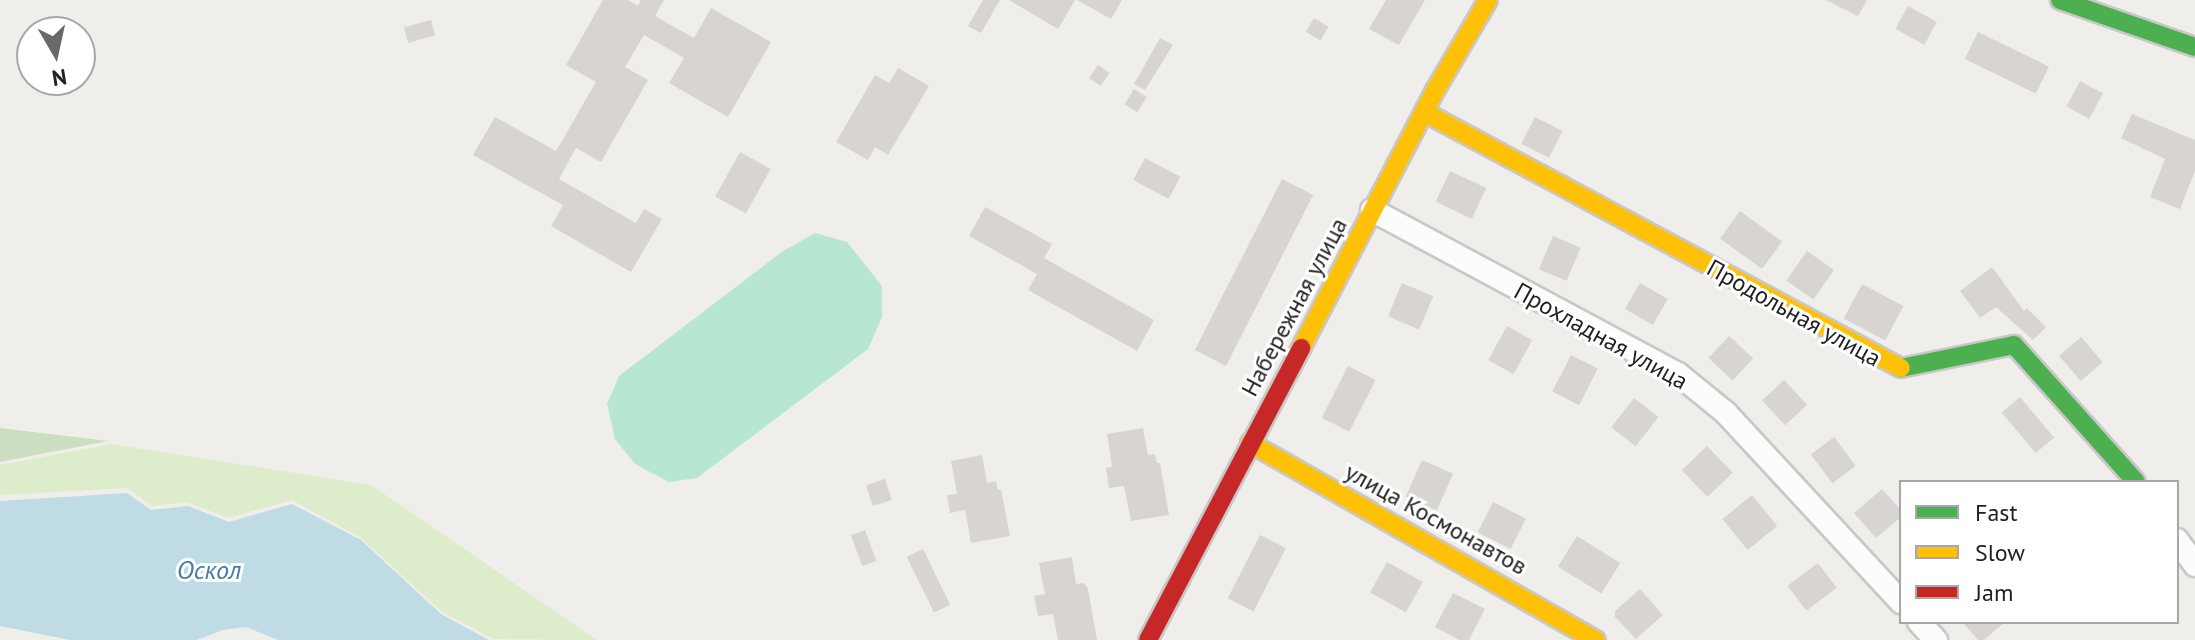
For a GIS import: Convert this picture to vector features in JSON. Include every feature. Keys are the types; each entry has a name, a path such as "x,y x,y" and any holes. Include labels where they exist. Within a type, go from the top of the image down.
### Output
{"street":[{"name":"Набережная улица","path":"1148,640 1424,112 1488,0"},
{"path":"2060,0 2195,47"},
{"name":"Продольная улица","path":"1424,112 1897,369 2014,345 2134,480"},
{"name":"Прохладная улица","path":"1372,210 1678,374 1726,413 1899,600"},
{"name":"улица Космонавтов","path":"1250,443 1596,640"},
{"path":"2179,543 2195,565"},
{"path":"1921,624 1936,640"}],"green space":[{"path":"815,233 847,242 882,286 882,317 868,349 697,478 669,482 635,464 615,439 607,404 619,376 783,251"},
{"path":"0,428 108,441 0,462"},
{"path":"111,444 371,485 597,640 493,639 442,612 361,538 292,500 228,518 187,502 152,506 128,488 0,495 0,465"}],"water":[{"name":"Оскол","path":"127,493 151,510 188,506 229,522 292,504 361,540 441,614 489,640 278,640 246,627 223,630 197,640 70,640 0,626 0,501"}],"building":[{"path":"603,0 628,0 638,6 641,0 664,0 655,16 694,38 711,8 771,42 728,117 669,83 684,58 644,35 625,67 648,80 601,162 576,148 559,179 636,223 644,209 662,219 631,272 551,226 563,205 473,155 495,117 556,151 596,82 566,65"},
{"path":"983,0 1000,0 981,33 968,26"},
{"path":"1009,0 1075,0 1058,29"},
{"path":"1077,0 1122,0 1111,19"},
{"path":"1386,0 1425,0 1399,45 1369,29"},
{"path":"1826,0 1867,0 1858,16"},
{"path":"1908,6 1937,22 1924,45 1895,29"},
{"path":"1314,18 1329,27 1320,40 1306,32"},
{"path":"431,20 435,35 408,43 404,27"},
{"path":"1978,32 2049,67 2036,94 1965,59"},
{"path":"1160,38 1173,45 1145,90 1134,84"},
{"path":"1098,65 1110,73 1101,86 1089,78"},
{"path":"898,68 929,86 888,155 875,147 868,160 836,142 875,75 889,83"},
{"path":"2080,81 2103,93 2089,119 2066,107"},
{"path":"1134,89 1147,97 1137,112 1124,104"},
{"path":"2132,114 2195,140 2195,171 2180,209 2150,197 2165,159 2121,138"},
{"path":"1535,117 1563,131 1549,158 1521,144"},
{"path":"740,152 771,169 746,214 715,197"},
{"path":"1145,158 1180,177 1169,199 1133,180"},
{"path":"1450,171 1486,188 1472,219 1436,202"},
{"path":"1282,179 1313,195 1226,366 1195,350"},
{"path":"985,207 1052,244 1044,258 1154,320 1137,351 1028,290 1037,274 969,236"},
{"path":"1740,211 1782,242 1762,269 1720,239"},
{"path":"1553,236 1581,248 1567,281 1539,269"},
{"path":"1807,251 1834,270 1813,299 1786,280"},
{"path":"1992,267 2024,311 2027,308 2046,327 2033,340 1996,307 1980,318 1960,291"},
{"path":"1402,283 1433,296 1419,329 1388,316"},
{"path":"1640,283 1668,299 1653,325 1625,309"},
{"path":"1862,284 1903,306 1885,341 1844,318"},
{"path":"1507,326 1532,340 1513,374 1488,360"},
{"path":"1729,336 1753,359 1733,380 1709,358"},
{"path":"2081,337 2103,362 2081,381 2059,356"},
{"path":"1571,355 1598,369 1579,405 1552,392"},
{"path":"1348,366 1376,380 1349,432 1322,418"},
{"path":"1784,380 1807,405 1785,425 1762,400"},
{"path":"2020,397 2054,438 2036,453 2002,412"},
{"path":"1634,398 1658,417 1636,446 1611,427"},
{"path":"1143,428 1148,455 1155,454 1157,463 1160,463 1169,515 1131,521 1124,486 1109,488 1106,468 1112,467 1107,434"},
{"path":"1834,437 1856,466 1833,483 1811,454"},
{"path":"1707,446 1733,473 1708,497 1682,470"},
{"path":"982,455 987,483 996,481 998,490 1001,490 1010,536 971,543 965,510 950,513 947,495 957,494 951,461"},
{"path":"1422,460 1453,474 1437,510 1406,497"},
{"path":"885,479 892,500 873,506 866,485"},
{"path":"1882,489 1899,508 1899,519 1876,538 1854,513"},
{"path":"1752,495 1777,526 1748,550 1722,519"},
{"path":"1493,502 1526,519 1511,549 1478,532"},
{"path":"865,530 876,561 862,566 851,535"},
{"path":"1260,535 1286,548 1254,611 1228,598"},
{"path":"1577,536 1620,563 1601,594 1558,567"},
{"path":"923,549 950,605 934,613 907,557"},
{"path":"1072,557 1076,584 1084,583 1088,589 1097,640 1058,640 1053,614 1038,616 1034,596 1045,594 1039,563"},
{"path":"1387,562 1423,582 1406,612 1370,593"},
{"path":"1818,563 1837,588 1806,611 1788,586"},
{"path":"1640,589 1663,615 1636,639 1615,617 1615,611"},
{"path":"1453,593 1485,609 1469,640 1459,640 1435,627"},
{"path":"1964,624 2003,624 1984,640 1978,640"}],"traffic: fast":[{"path":"2060,0 2195,47"},
{"path":"1901,368 2014,345 2134,480"}],"traffic: slow":[{"path":"1301,348 1436,89 1488,0"},
{"path":"1424,112 1901,368"},
{"path":"1250,443 1596,640"}],"traffic: jam":[{"path":"1148,640 1301,348"}]}
